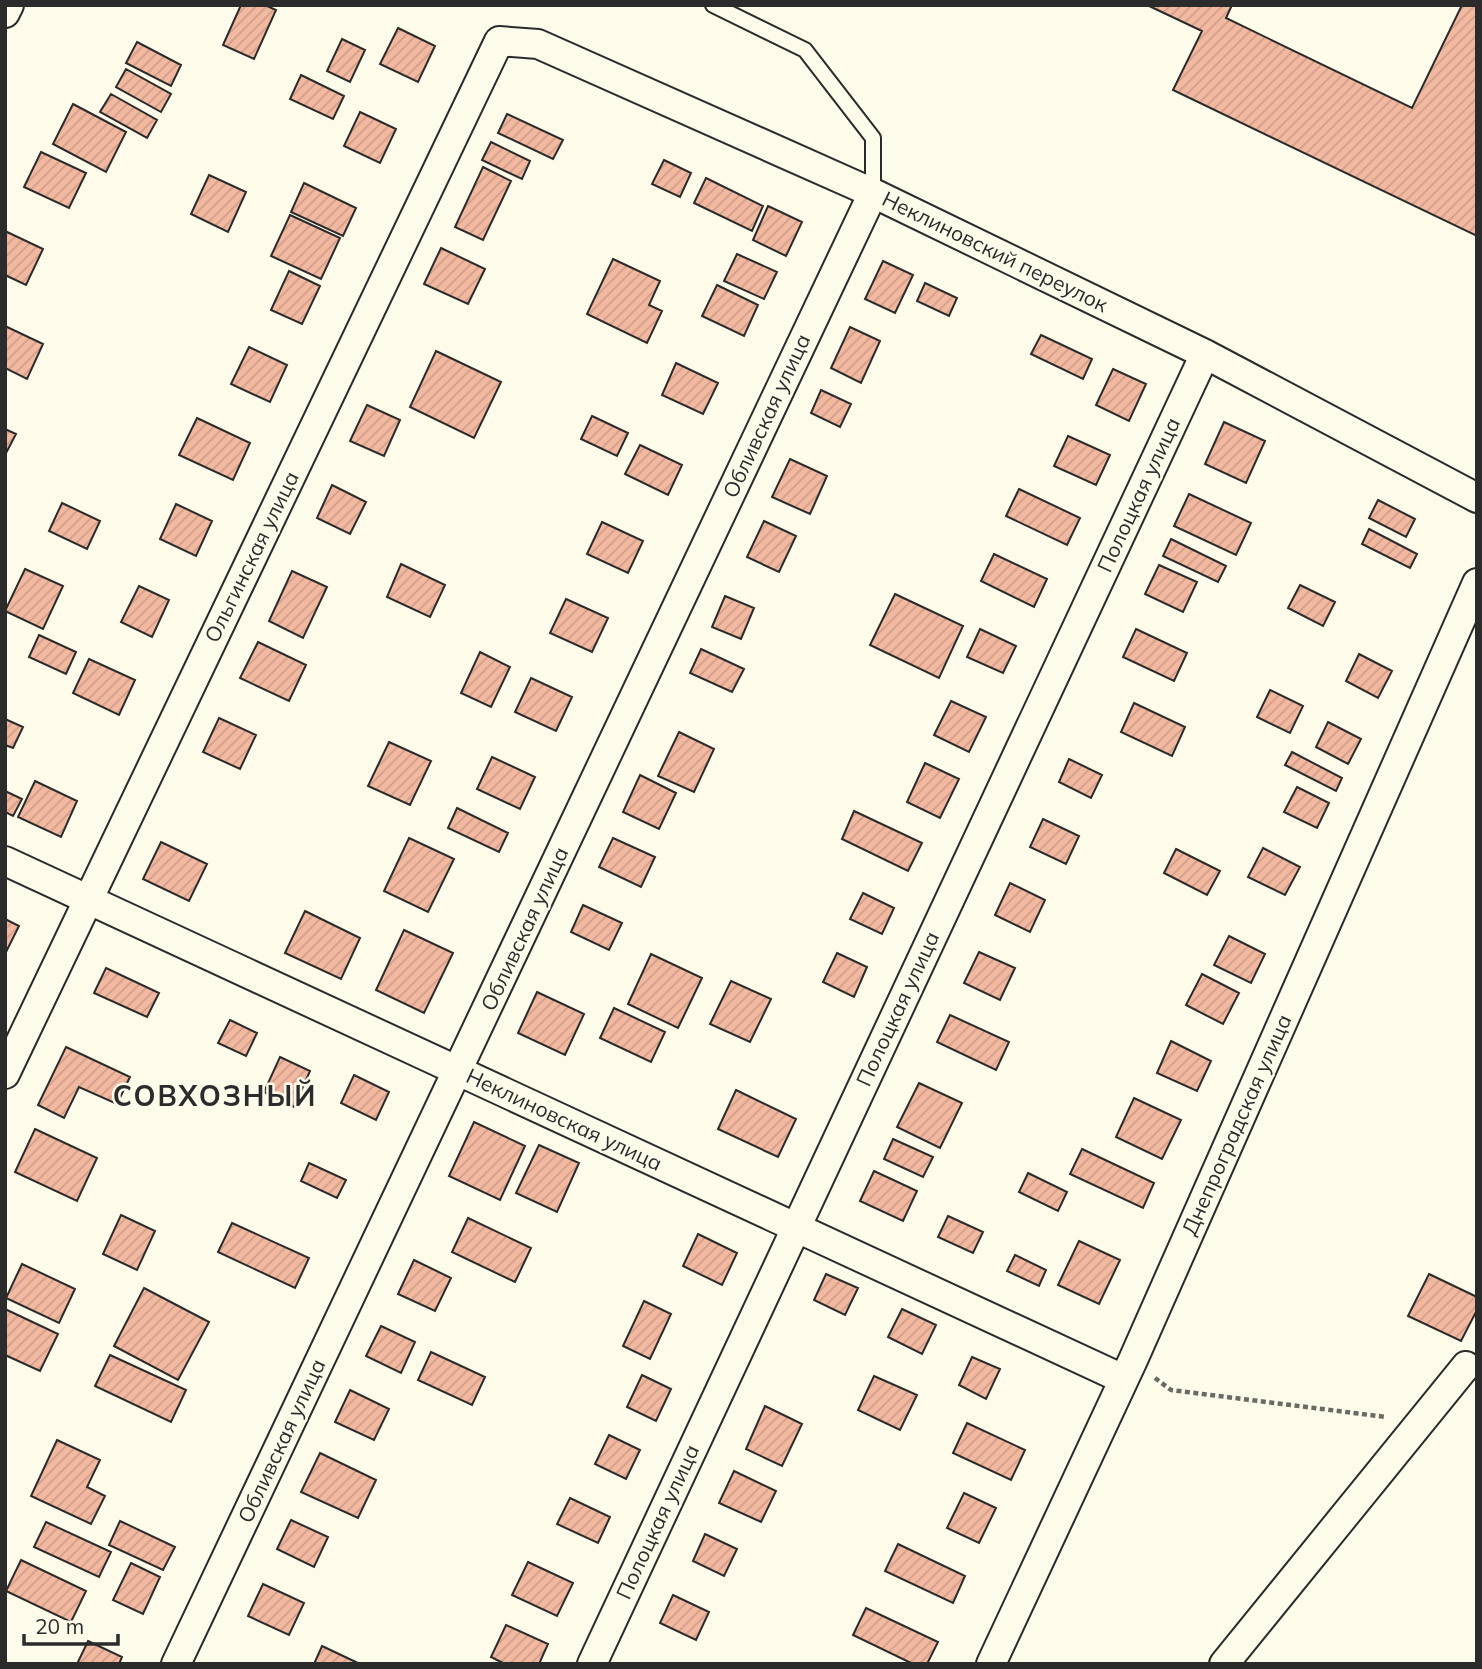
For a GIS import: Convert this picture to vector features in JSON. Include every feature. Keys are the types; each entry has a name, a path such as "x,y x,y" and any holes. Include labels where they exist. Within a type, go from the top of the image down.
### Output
{"street":[{"path":"5,13 9,5"},
{"name":"Неклиновский переулок","path":"499,41 538,44 873,193 1205,354 1477,498"},
{"name":"Ольгинская улица","path":"5,1074 499,41"},
{"name":"Обливская улица","path":"176,1664 873,193"},
{"name":"Полоцкая улица","path":"592,1664 1205,354"},
{"name":"Днепроградская улица","path":"990,1664 1128,1369 1477,583"},
{"name":"Неклиновская улица","path":"5,861 796,1227 1128,1369"},
{"path":"1224,1664 1466,1366"}],"lane":[{"path":"713,5 805,50 873,138 873,193"}],"path":[{"path":"1128,1369 1171,1390 1420,1422"}],"building":[{"path":"241,5 265,5 276,10 254,59 223,45"},
{"path":"1147,5 1232,5 1226,18 1412,108 1462,5 1477,5 1477,236 1173,90 1202,31"},
{"path":"398,28 435,46 418,82 380,64"},
{"path":"342,39 365,50 350,82 327,71"},
{"path":"137,42 181,65 171,86 126,63"},
{"path":"126,69 171,94 161,112 116,87"},
{"path":"301,75 344,96 333,119 290,99"},
{"path":"111,94 157,120 147,138 100,112"},
{"path":"73,104 126,132 106,172 53,144"},
{"path":"360,112 396,129 380,163 344,146"},
{"path":"507,114 563,140 553,159 498,133"},
{"path":"491,142 530,161 522,179 482,160"},
{"path":"41,152 86,173 69,208 24,187"},
{"path":"664,160 691,173 680,197 652,184"},
{"path":"483,167 511,181 483,240 455,227"},
{"path":"209,175 246,192 228,232 191,214"},
{"path":"706,178 763,206 752,231 694,203"},
{"path":"304,183 356,208 343,236 291,212"},
{"path":"768,206 802,222 786,256 753,240"},
{"path":"290,215 340,238 321,279 271,256"},
{"path":"5,231 43,249 26,285 5,275"},
{"path":"441,248 485,269 468,304 424,284"},
{"path":"737,254 777,272 764,299 724,281"},
{"path":"613,259 660,281 649,305 662,311 647,343 587,314"},
{"path":"883,261 913,275 895,313 865,299"},
{"path":"289,271 320,286 302,324 271,310"},
{"path":"925,283 957,298 949,316 917,301"},
{"path":"717,285 758,305 744,336 702,316"},
{"path":"5,326 43,344 27,379 5,368"},
{"path":"850,327 880,341 861,383 831,368"},
{"path":"1041,335 1092,359 1083,379 1031,354"},
{"path":"249,347 287,365 270,402 231,384"},
{"path":"436,351 501,382 474,438 410,407"},
{"path":"676,363 718,383 703,414 662,395"},
{"path":"1113,369 1146,384 1129,421 1096,405"},
{"path":"821,390 851,404 840,427 811,413"},
{"path":"367,405 400,420 384,456 350,441"},
{"path":"592,416 628,433 617,456 581,439"},
{"path":"197,418 250,443 233,480 179,455"},
{"path":"1224,422 1265,441 1246,483 1205,464"},
{"path":"5,429 16,434 5,455"},
{"path":"1068,436 1110,455 1096,485 1054,466"},
{"path":"640,445 682,465 668,495 625,474"},
{"path":"790,459 827,476 810,514 772,497"},
{"path":"332,485 366,502 350,534 317,518"},
{"path":"1019,489 1080,518 1067,545 1006,516"},
{"path":"1189,494 1251,523 1236,555 1174,526"},
{"path":"1378,500 1415,519 1406,537 1369,518"},
{"path":"62,503 100,521 87,549 49,531"},
{"path":"176,504 212,521 196,556 160,539"},
{"path":"764,521 796,536 779,572 747,557"},
{"path":"602,522 643,541 628,573 587,554"},
{"path":"1369,529 1417,554 1410,568 1362,544"},
{"path":"1171,539 1226,566 1218,582 1163,556"},
{"path":"994,554 1047,579 1034,607 981,581"},
{"path":"401,564 445,585 430,617 387,597"},
{"path":"1159,565 1197,582 1183,612 1145,594"},
{"path":"25,569 63,586 43,629 5,611"},
{"path":"292,571 327,587 303,638 269,621"},
{"path":"1300,585 1335,602 1323,626 1288,608"},
{"path":"139,586 169,600 152,637 121,622"},
{"path":"895,594 963,626 939,678 870,645"},
{"path":"725,596 754,608 741,639 712,627"},
{"path":"566,599 608,618 592,652 550,633"},
{"path":"980,629 1016,646 1003,673 967,657"},
{"path":"1136,629 1187,653 1174,681 1123,657"},
{"path":"39,635 76,652 66,674 29,657"},
{"path":"258,642 306,665 289,701 240,678"},
{"path":"701,649 744,669 732,692 690,673"},
{"path":"480,652 510,667 491,707 461,693"},
{"path":"1359,654 1392,671 1378,698 1346,681"},
{"path":"89,659 135,680 119,715 73,693"},
{"path":"531,678 572,697 556,731 515,712"},
{"path":"1270,690 1303,706 1290,733 1257,717"},
{"path":"951,701 986,717 969,752 934,735"},
{"path":"1134,703 1185,727 1172,756 1121,732"},
{"path":"219,718 256,735 240,769 203,752"},
{"path":"5,719 23,727 13,748 5,745"},
{"path":"1328,722 1361,739 1348,764 1316,747"},
{"path":"679,732 714,749 694,792 658,776"},
{"path":"389,742 431,761 410,805 368,786"},
{"path":"1292,752 1342,778 1336,791 1285,765"},
{"path":"492,757 535,777 520,809 477,789"},
{"path":"1069,759 1102,775 1091,798 1059,782"},
{"path":"925,763 959,779 940,818 907,802"},
{"path":"640,775 676,793 659,829 623,812"},
{"path":"35,781 77,801 61,837 18,817"},
{"path":"1297,787 1329,803 1317,828 1284,812"},
{"path":"5,791 22,799 13,816 5,812"},
{"path":"457,808 508,833 499,852 448,828"},
{"path":"854,811 922,843 908,871 842,839"},
{"path":"1043,819 1079,836 1066,864 1030,847"},
{"path":"409,838 454,859 428,912 384,891"},
{"path":"613,838 655,857 641,887 599,867"},
{"path":"161,842 207,864 189,901 143,879"},
{"path":"1263,848 1300,867 1285,895 1248,877"},
{"path":"1176,849 1220,871 1207,895 1164,873"},
{"path":"1010,883 1045,900 1030,932 995,915"},
{"path":"863,893 894,908 882,934 850,919"},
{"path":"583,905 622,923 609,950 571,932"},
{"path":"305,911 360,938 341,979 285,953"},
{"path":"5,919 19,926 5,954"},
{"path":"404,930 453,953 424,1013 376,990"},
{"path":"1229,936 1265,954 1251,983 1214,965"},
{"path":"979,952 1015,968 1000,1000 964,983"},
{"path":"837,953 867,967 854,997 823,982"},
{"path":"651,954 702,978 678,1028 628,1004"},
{"path":"106,968 159,993 147,1017 94,993"},
{"path":"1202,974 1239,993 1223,1024 1186,1005"},
{"path":"731,981 771,999 750,1042 710,1024"},
{"path":"537,992 584,1014 565,1055 518,1033"},
{"path":"614,1008 665,1032 651,1062 600,1038"},
{"path":"950,1015 1009,1042 996,1070 937,1042"},
{"path":"230,1020 257,1033 246,1056 218,1043"},
{"path":"1171,1041 1211,1061 1197,1091 1157,1073"},
{"path":"66,1047 130,1077 117,1104 79,1087 64,1118 38,1105"},
{"path":"280,1057 310,1071 294,1107 264,1092"},
{"path":"354,1075 389,1092 376,1120 341,1103"},
{"path":"919,1083 962,1103 940,1148 897,1127"},
{"path":"736,1090 796,1119 778,1157 718,1129"},
{"path":"1134,1098 1181,1120 1162,1159 1116,1137"},
{"path":"474,1122 525,1146 500,1200 449,1176"},
{"path":"35,1129 97,1158 77,1201 15,1172"},
{"path":"893,1139 933,1157 923,1177 884,1159"},
{"path":"539,1145 579,1163 557,1212 516,1193"},
{"path":"1082,1149 1154,1183 1143,1208 1070,1174"},
{"path":"309,1163 346,1180 337,1198 301,1181"},
{"path":"874,1171 917,1191 903,1221 860,1201"},
{"path":"1028,1173 1067,1192 1058,1211 1019,1192"},
{"path":"121,1215 155,1231 137,1270 103,1254"},
{"path":"948,1216 983,1232 973,1253 938,1237"},
{"path":"468,1218 531,1248 515,1282 452,1252"},
{"path":"232,1223 309,1258 295,1288 218,1252"},
{"path":"698,1234 737,1253 722,1285 683,1266"},
{"path":"1079,1241 1120,1260 1099,1304 1058,1285"},
{"path":"1015,1255 1046,1270 1039,1286 1007,1271"},
{"path":"414,1260 451,1278 435,1311 398,1294"},
{"path":"22,1264 75,1289 59,1323 6,1298"},
{"path":"826,1274 858,1288 845,1315 814,1300"},
{"path":"1429,1274 1477,1297 1477,1310 1461,1341 1408,1316"},
{"path":"144,1288 209,1322 178,1380 114,1346"},
{"path":"644,1301 671,1314 650,1359 623,1346"},
{"path":"5,1309 58,1334 40,1371 5,1355"},
{"path":"902,1309 936,1325 922,1354 888,1337"},
{"path":"381,1326 415,1342 401,1373 366,1356"},
{"path":"431,1352 485,1377 472,1405 418,1380"},
{"path":"110,1355 186,1390 171,1422 95,1386"},
{"path":"972,1357 1000,1369 986,1399 959,1385"},
{"path":"642,1375 671,1389 656,1421 627,1407"},
{"path":"874,1376 917,1395 900,1430 858,1410"},
{"path":"350,1390 389,1409 374,1440 335,1422"},
{"path":"765,1406 802,1424 782,1466 746,1449"},
{"path":"967,1423 1025,1450 1011,1480 953,1453"},
{"path":"609,1435 640,1450 626,1479 595,1464"},
{"path":"57,1440 100,1460 87,1487 105,1496 91,1524 31,1496"},
{"path":"320,1453 376,1480 358,1518 301,1492"},
{"path":"734,1471 776,1491 761,1522 719,1503"},
{"path":"964,1493 996,1508 979,1543 947,1528"},
{"path":"570,1498 610,1517 598,1543 557,1524"},
{"path":"291,1520 328,1537 314,1567 277,1549"},
{"path":"120,1521 175,1547 163,1570 109,1545"},
{"path":"46,1522 111,1552 99,1577 34,1547"},
{"path":"705,1534 737,1549 724,1576 693,1561"},
{"path":"898,1544 965,1576 953,1603 885,1571"},
{"path":"21,1560 86,1591 71,1622 6,1591"},
{"path":"528,1562 573,1583 557,1616 512,1595"},
{"path":"131,1563 160,1577 143,1614 113,1600"},
{"path":"263,1584 304,1603 289,1635 248,1616"},
{"path":"673,1595 709,1612 696,1640 660,1623"},
{"path":"866,1608 938,1642 927,1664 913,1664 853,1635"},
{"path":"506,1625 548,1644 539,1664 505,1664 491,1657"},
{"path":"88,1641 122,1657 119,1664 77,1664"},
{"path":"322,1646 360,1664 314,1664"}],"district":[{"name":"СОВХОЗНЫЙ","path":"215,1096"}]}
